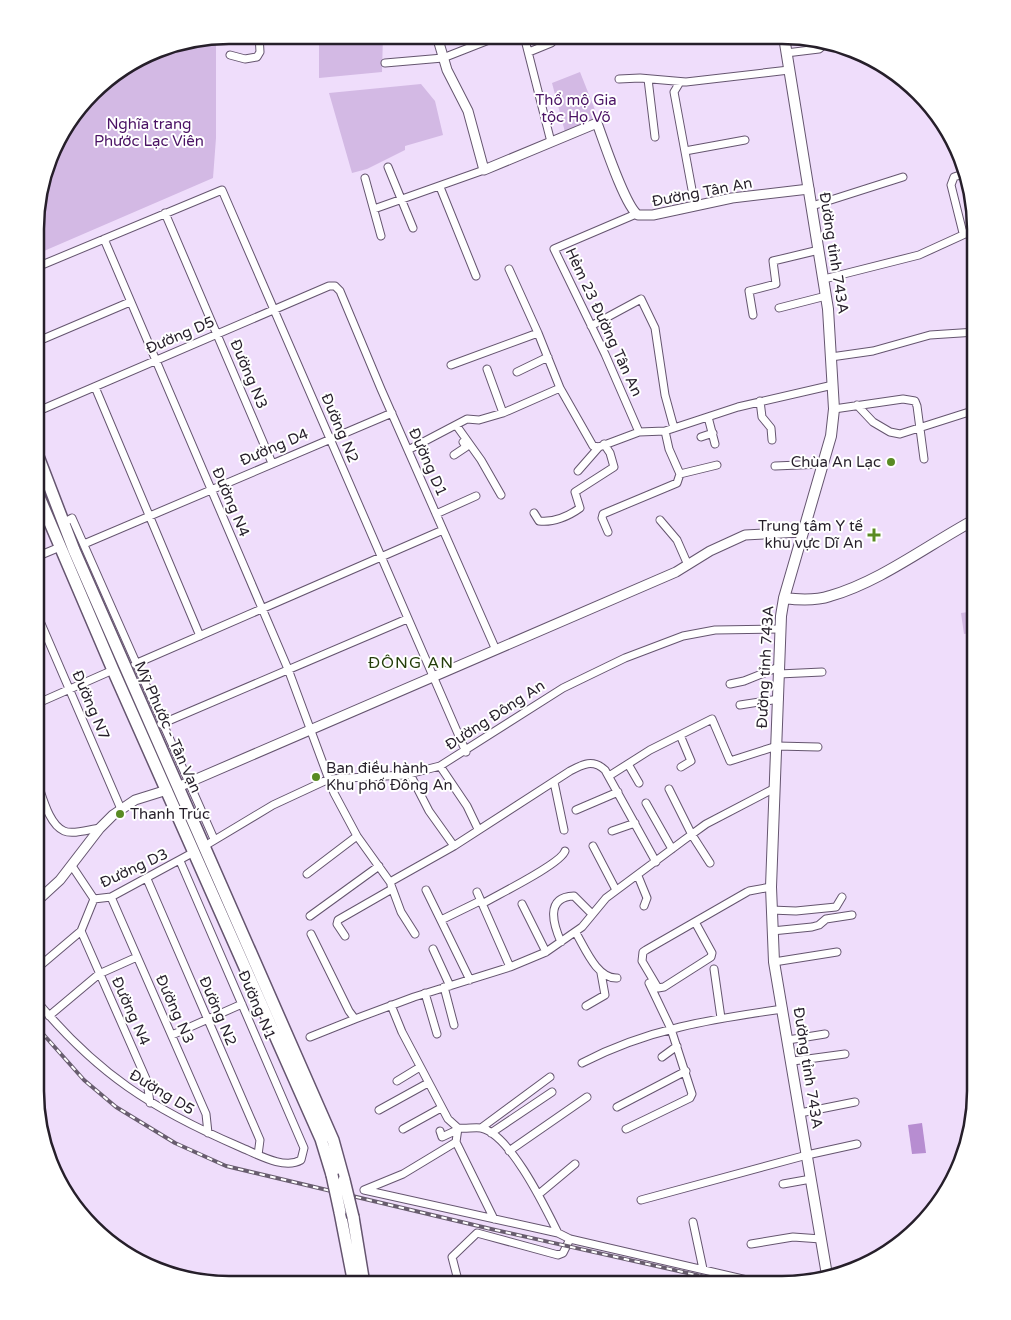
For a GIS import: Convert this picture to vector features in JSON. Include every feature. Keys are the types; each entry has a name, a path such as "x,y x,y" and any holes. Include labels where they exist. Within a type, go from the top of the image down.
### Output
{"main road":[{"name":"Đường tỉnh 743A","path":"785,44 824,279 834,409 831,436 784,598 780,629 771,910 774,962 793,1061 826,1271"},
{"name":"Mỹ Phước - Tân Vạn","path":"44,473 63,523 178,786 198,850 320,1139 332,1176 352,1276"},
{"name":"Mỹ Phước - Tân Vạn","path":"44,509 113,670 178,786"},
{"path":"784,598 812,599 845,590 875,576 967,524"},
{"name":"Mỹ Phước - Tân Vạn","path":"198,850 333,1140 353,1217 363,1276"}],"street":[{"path":"230,55 245,59 257,57 260,52 260,44"},
{"path":"374,209 484,170 468,111 448,75 439,44"},
{"path":"385,62 443,58 479,44"},
{"path":"526,44 551,142"},
{"path":"528,52 548,44"},
{"path":"786,53 821,48"},
{"path":"619,79 680,82 789,70"},
{"path":"648,79 654,137"},
{"path":"680,82 674,92 695,206"},
{"name":"Đường Tân An","path":"484,170 597,124 626,195 636,214 648,216 738,197 809,189"},
{"path":"685,151 745,140"},
{"path":"388,167 413,228"},
{"path":"959,175 954,177 951,185 963,233"},
{"path":"812,206 903,177"},
{"path":"365,178 381,236"},
{"path":"440,187 476,276"},
{"name":"Đường N2","path":"165,213 222,190 276,309 329,439 466,752"},
{"path":"44,264 165,213"},
{"name":"Đường N3","path":"165,213 272,463"},
{"name":"Hẻm 23 Đường Tân An","path":"636,214 554,249 639,432"},
{"path":"824,279 919,254 967,232"},
{"name":"Đường N4","path":"104,239 288,669 329,779 346,818 391,886 401,912 415,934"},
{"path":"753,315 749,291 776,284 773,261 819,250"},
{"path":"509,269 560,388 593,446 601,446 639,432 665,431 760,401 832,385"},
{"name":"Đường D5","path":"44,409 329,286 336,286"},
{"name":"Đường D1","path":"336,286 340,291 496,650"},
{"path":"779,308 826,296"},
{"path":"591,326 641,299 655,328 665,395 674,428"},
{"path":"44,339 130,302"},
{"path":"451,365 538,333"},
{"path":"831,357 873,351 930,335 967,333"},
{"path":"517,372 548,357"},
{"path":"487,369 503,413"},
{"path":"95,387 200,636"},
{"path":"408,450 467,419 479,420 503,413 560,388"},
{"path":"834,409 903,399 913,400 918,406 924,459"},
{"path":"760,401 762,417 771,428 772,440"},
{"path":"857,405 871,420 890,432 900,434 967,413"},
{"name":"Đường D4","path":"84,544 392,413"},
{"path":"708,417 715,444"},
{"path":"454,455 466,447 455,426"},
{"path":"455,426 480,460 501,495"},
{"path":"608,532 602,518 603,514 677,483 680,474 669,450 665,431"},
{"path":"701,437 712,434"},
{"path":"578,471 601,446"},
{"path":"534,513 539,520 544,522 566,517 580,508 575,492 614,467 610,453 601,446"},
{"path":"775,466 823,464"},
{"path":"680,474 717,465"},
{"path":"436,514 476,496"},
{"path":"63,523 72,518 161,724 178,786 214,839"},
{"path":"660,520 677,540 688,565"},
{"path":"135,664 443,530"},
{"path":"44,896 72,866 100,828 121,809 143,797 178,786 434,678 688,565 745,535 802,532"},
{"path":"44,554 60,547"},
{"path":"161,724 407,619"},
{"name":"Đường Đông An","path":"198,850 273,805 329,779 410,774 440,766 466,752 563,688 625,658 698,632 780,629"},
{"name":"Đường N7","path":"44,631 121,809"},
{"path":"44,700 113,670"},
{"path":"730,684 779,670 822,672"},
{"path":"740,705 779,699"},
{"path":"609,776 712,719 730,761 776,746 818,747"},
{"path":"680,735 691,761 680,767"},
{"path":"345,936 337,924 338,920 478,829 585,764 600,765 609,776 656,862"},
{"path":"628,764 639,783"},
{"path":"440,766 467,806 478,829"},
{"path":"410,774 430,811 454,846"},
{"path":"554,782 564,830"},
{"path":"310,1038 391,1005 510,967 546,952 576,933 616,890 638,876 706,824 775,788"},
{"path":"669,789 692,835 710,863"},
{"path":"576,810 618,792"},
{"path":"44,798 53,820 65,831 73,832 100,828"},
{"path":"646,803 672,849"},
{"path":"612,831 635,823"},
{"path":"307,874 357,836"},
{"path":"593,846 616,890"},
{"name":"Đường D3","path":"72,866 94,900 111,897 198,850"},
{"path":"441,920 481,902 542,870 562,857 565,851"},
{"name":"Đường N1","path":"180,861 304,1148 302,1160"},
{"path":"310,916 379,866"},
{"path":"638,876 647,898 644,906"},
{"name":"Đường N2","path":"146,879 260,1140 258,1155"},
{"path":"695,922 712,953 711,957 664,987 658,988 642,961 641,955 695,922 748,891 771,887"},
{"path":"426,890 470,980"},
{"path":"477,892 510,967"},
{"path":"561,942 553,922 554,908 558,902 568,896 574,896 592,914"},
{"name":"Đường N3","path":"111,897 206,1114 208,1133"},
{"path":"771,910 796,911 836,907 842,897"},
{"path":"44,962 81,931 94,900"},
{"path":"522,904 546,952"},
{"path":"772,931 812,927 828,918 852,915"},
{"name":"Đường N4","path":"81,931 147,1081 150,1103"},
{"path":"576,933 601,973 605,996 586,1006"},
{"path":"311,934 349,1011 355,1019"},
{"path":"433,949 447,986 454,1025"},
{"path":"774,962 837,952"},
{"path":"49,1016 100,974 137,957"},
{"path":"714,969 721,1018"},
{"path":"601,973 609,978 617,978"},
{"path":"626,1129 690,1098 692,1094 671,1028 649,983"},
{"path":"425,993 437,1034"},
{"path":"172,1035 242,1004"},
{"path":"391,1005 441,1108 458,1129 456,1142 494,1219"},
{"path":"582,1063 607,1050 671,1028 783,1008"},
{"name":"Đường D5","path":"44,1010 69,1039 92,1060 150,1103 208,1133 258,1155 289,1164 302,1160"},
{"path":"788,1040 825,1034"},
{"path":"662,1057 677,1046"},
{"path":"793,1061 845,1054"},
{"path":"397,1081 420,1067"},
{"path":"617,1107 686,1071"},
{"path":"481,1128 550,1077"},
{"path":"378,1110 428,1083"},
{"path":"491,1134 552,1092"},
{"path":"509,1151 587,1097"},
{"path":"800,1113 855,1102"},
{"path":"403,1129 441,1108"},
{"path":"440,1131 442,1137 458,1129 481,1128 491,1134 509,1151 539,1194 558,1233"},
{"path":"456,1142 404,1174 364,1190 558,1233 570,1239 729,1276"},
{"path":"641,1200 807,1155 857,1144"},
{"path":"539,1194 575,1164"},
{"path":"783,1184 811,1179"},
{"path":"692,1222 703,1270"},
{"path":"457,1276 452,1257 477,1233 558,1255 563,1254 570,1239"},
{"path":"751,1244 793,1238 821,1239"}],"green space":[{"name":"Nghĩa trang Phước Lạc Viên","path":"216,44 216,138 213,178 44,251 45,204 50,181 68,136 82,116 116,82 136,68 181,50"},
{"path":"319,44 383,44 382,72 319,78"},
{"name":"Thổ mộ Gia tộc Họ Võ","path":"580,72 599,120 565,132 552,83"},
{"path":"421,84 435,101 443,135 405,146 405,150 367,169 352,173 329,93"},
{"path":"967,612 967,634 964,634 961,613"}],"shaded area":[{"path":"922,1123 926,1153 912,1154 908,1125"}],"railway":[{"path":"44,1035 84,1080 116,1107 175,1143 226,1166 491,1229 701,1276"}],"place":[{"name":"Chùa An Lạc","path":"891,462"},
{"name":"Trung tâm Y tế khu vực Dĩ An","path":"874,535"},
{"name":"Ban điều hành Khu phố Đông An","path":"316,777"},
{"name":"Thanh Trúc","path":"120,814"}],"district":[{"name":"ĐÔNG AN","path":"411,663"}]}
